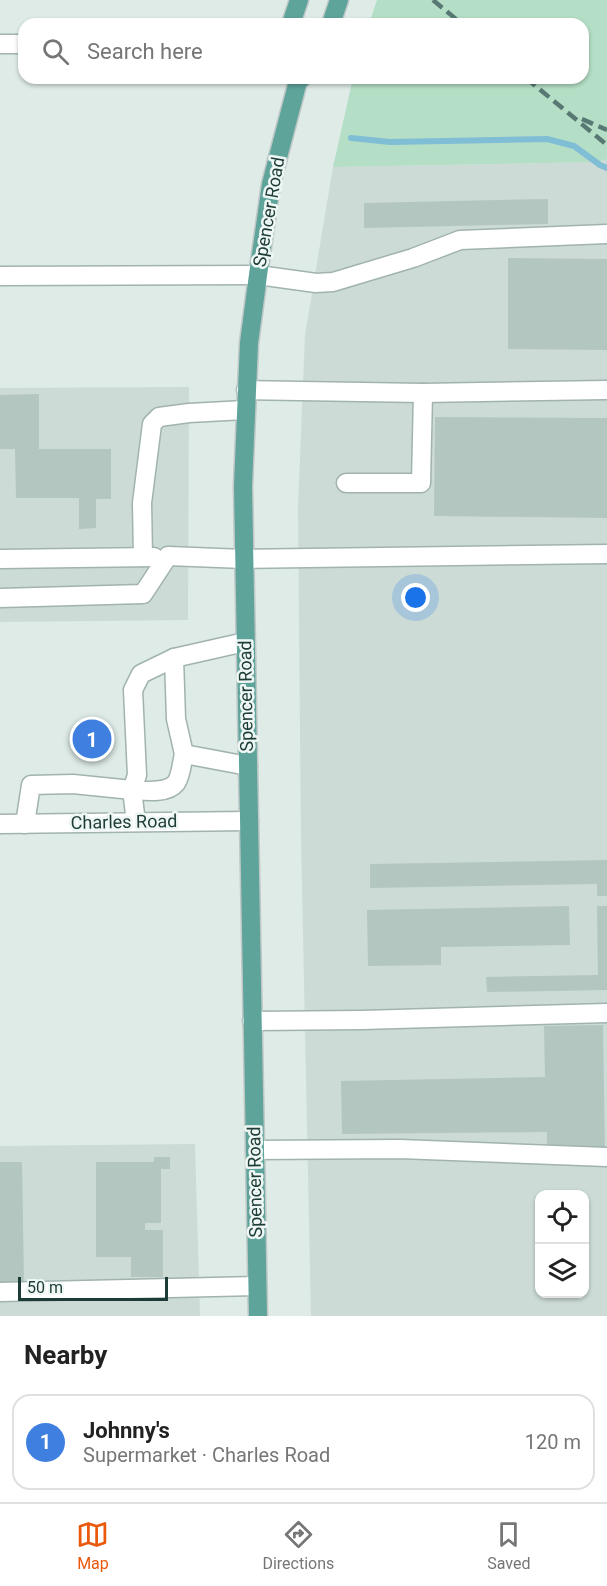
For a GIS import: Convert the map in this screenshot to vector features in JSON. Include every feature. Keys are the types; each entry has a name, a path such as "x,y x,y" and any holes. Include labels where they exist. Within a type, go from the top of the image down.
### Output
{"main road":[{"path":"293,18 299,0"},
{"path":"333,18 339,0"},
{"name":"Spencer Road","path":"258,1316 245,642 243,486 245,411 249,343 271,184 295,84"}],"street":[{"path":"0,44 18,44"},
{"path":"0,276 258,275 316,283 333,282 413,258 460,240 607,234"},
{"path":"246,390 423,393 607,390"},
{"path":"346,483 421,483 423,393"},
{"path":"143,557 142,502 152,424 159,417 189,413 245,411"},
{"path":"0,559 168,556 244,559 607,554"},
{"path":"0,598 143,594 168,556"},
{"path":"136,822 132,790 137,775 133,690 141,674 174,658 245,642"},
{"path":"25,824 31,785 73,784 151,791 168,788 176,782 184,754 176,719 174,658"},
{"path":"184,754 248,766"},
{"name":"Charles Road","path":"0,824 249,821"},
{"path":"252,1021 607,1013"},
{"path":"255,1150 400,1149 607,1157"},
{"path":"0,1292 257,1286"}],"shaded area":[{"path":"607,159 607,1316 311,1316 301,838 298,507 305,335 333,167 598,162"},
{"path":"189,387 188,620 0,622 0,388"},
{"path":"195,1144 200,1316 0,1316 0,1146"}],"green space":[{"path":"377,0 607,0 607,159 598,162 333,167 352,84 589,84 589,18 371,18"}],"building":[{"path":"548,199 548,224 364,228 364,203"},
{"path":"508,258 607,259 607,350 508,349"},
{"path":"39,394 39,449 111,449 111,499 96,499 96,528 79,529 79,498 16,498 15,449 0,449 0,395"},
{"path":"435,417 607,418 607,518 434,516"},
{"path":"607,860 607,896 597,896 597,884 370,888 370,864"},
{"path":"569,906 570,945 441,947 441,965 368,966 367,910"},
{"path":"597,906 607,906 607,990 487,992 486,977 598,975"},
{"path":"603,1025 605,1152 547,1153 547,1132 342,1134 341,1081 545,1077 544,1026"},
{"path":"154,1157 170,1157 170,1169 161,1169 161,1223 145,1223 145,1230 163,1230 163,1277 131,1277 131,1257 96,1257 96,1162 154,1162"},
{"path":"0,1162 22,1162 24,1286 0,1286"}],"waterway":[{"path":"351,138 390,142 547,139 574,146 607,168"}],"railway":[{"path":"433,0 455,18"},
{"path":"533,84 607,145"},
{"path":"582,119 607,130"}],"place":[{"name":"Johnny's","path":"92,739"}]}
